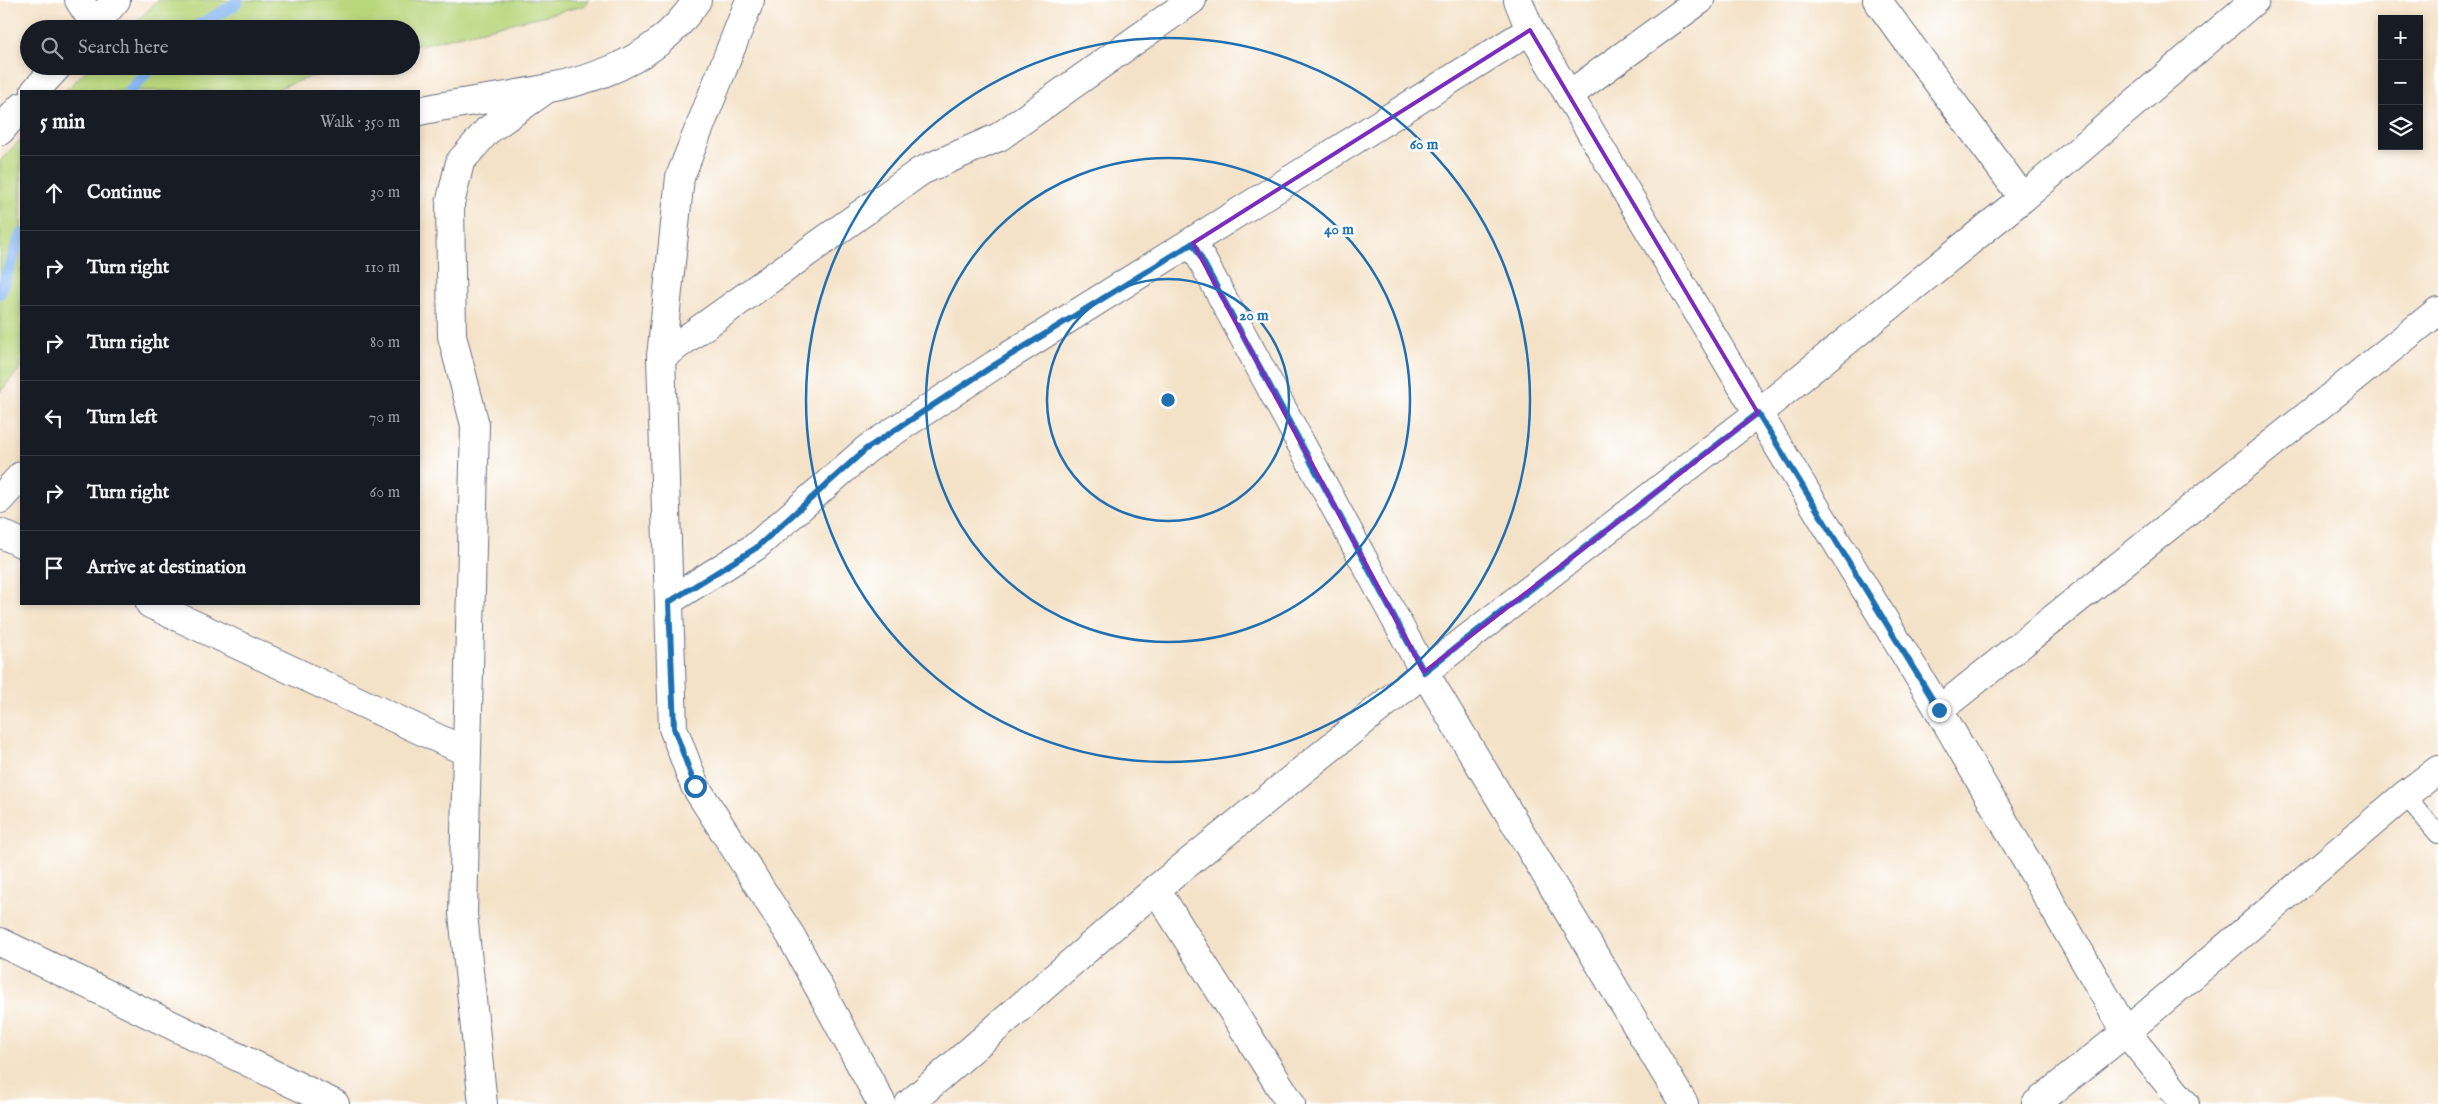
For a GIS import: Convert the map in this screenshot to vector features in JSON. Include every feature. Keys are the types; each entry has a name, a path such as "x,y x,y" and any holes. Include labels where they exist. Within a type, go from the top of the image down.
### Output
{"street":[{"path":"79,0 89,20"},
{"path":"99,20 116,0"},
{"path":"420,111 458,102 545,90 603,75 654,48 689,13 697,0"},
{"path":"750,0 680,177 661,357 674,728 695,786 791,936 882,1104"},
{"path":"661,357 921,171 999,137 1192,0"},
{"path":"1518,0 1530,30 1758,413 1939,710 2126,1032 2185,1104"},
{"path":"1569,95 1700,0"},
{"path":"1877,0 2023,198"},
{"path":"910,1104 1156,889 1424,672 1758,413 2023,198 2255,0"},
{"path":"669,602 756,548 866,449 996,364 1193,243 1530,30"},
{"path":"37,90 50,75"},
{"path":"483,1104 463,914 476,425 452,336 450,204 460,162 487,131 545,90"},
{"path":"0,131 20,108"},
{"path":"1193,243 1424,672 1684,1104"},
{"path":"1939,710 2438,311"},
{"path":"0,499 20,477"},
{"path":"0,533 20,543"},
{"path":"152,605 467,752"},
{"path":"2036,1104 2126,1032 2405,795 2438,770"},
{"path":"1156,889 1291,1104"},
{"path":"0,942 335,1104"},
{"path":"0,964 27,955"}],"lane":[{"path":"2405,795 2438,834"}],"highlighted area":[{"path":"1530,30 1758,413 1424,672 1193,243"}],"green space":[{"path":"158,0 589,0 584,6 420,45 420,20 138,20"},
{"path":"82,75 316,75 284,86 278,90 66,90"},
{"path":"20,140 20,368 0,392 0,161"}],"waterway":[{"path":"208,20 233,6 238,0"},
{"path":"131,90 144,75"},
{"path":"0,293 20,237"}],"route":[{"path":"695,786 674,728 669,602 756,548 866,449 996,364 1193,243 1424,672 1758,413 1939,710"}]}
